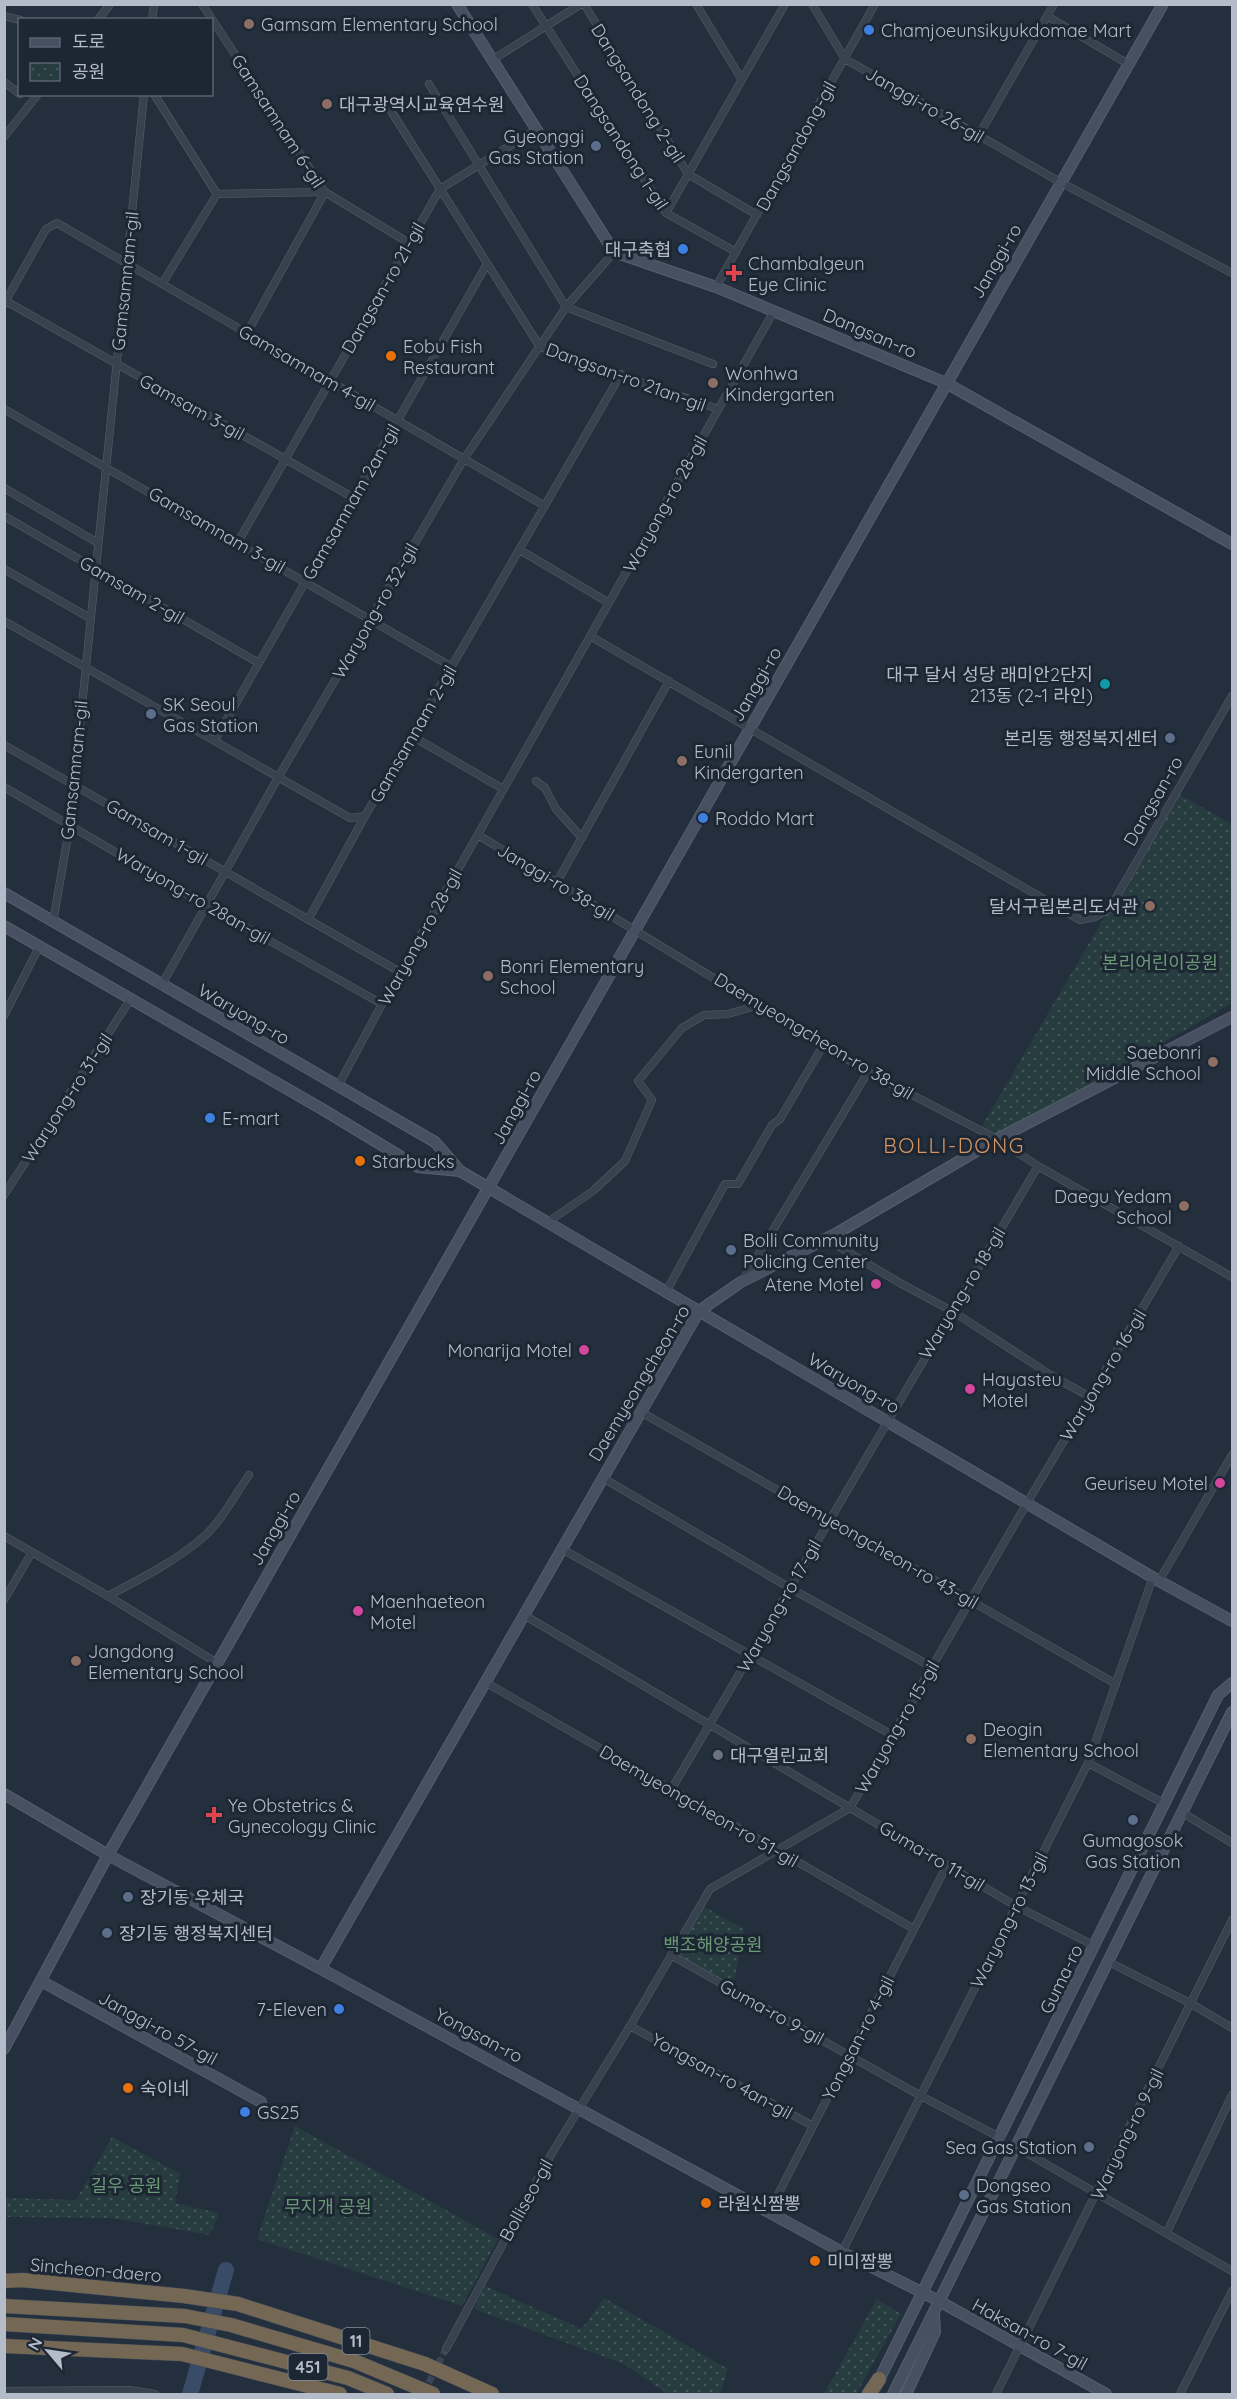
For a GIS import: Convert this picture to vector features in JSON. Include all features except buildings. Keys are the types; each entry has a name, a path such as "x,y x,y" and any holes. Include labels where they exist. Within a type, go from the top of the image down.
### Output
{"highway":[{"name":"Sincheon-daero","path":"4,2281 22,2280 184,2296 238,2304 425,2364 490,2394"},
{"name":"451","path":"4,2306 184,2316 231,2325 354,2361 433,2394"},
{"name":"451","path":"4,2324 183,2335 226,2344 348,2378 387,2394"},
{"path":"4,2346 182,2354 340,2394"},
{"path":"871,2394 879,2379"}],"main road":[{"path":"457,4 614,252"},
{"name":"Janggi-ro","path":"4,2049 108,1856 1163,4"},
{"name":"Dangsan-ro","path":"614,252 716,287 946,383 1233,544"},
{"name":"Waryong-ro","path":"4,893 161,986 435,1142 460,1171 1233,1622"},
{"name":"Waryong-ro","path":"4,926 322,1109 418,1167 460,1171"},
{"name":"Daemyeongcheon-ro","path":"321,1968 699,1311 741,1282 826,1239 997,1139 1233,1017"},
{"name":"Guma-ro","path":"879,2379 1001,2138 1218,1695 1233,1683"},
{"name":"Guma-ro","path":"893,2394 1107,1960 1233,1712"},
{"name":"Yongsan-ro","path":"4,1794 108,1856 321,1968 842,2252 922,2292 937,2306"},
{"name":"Janggi-ro 57-gil","path":"40,1982 261,2102"},
{"path":"906,2394 934,2332 937,2306"},
{"name":"Haksan-ro 7-gil","path":"937,2306 1106,2394"}],"street":[{"path":"100,18 110,4"},
{"name":"Gamsamnam 6-gil","path":"202,4 211,18"},
{"name":"Dangsandong 1-gil","path":"532,4 666,213 736,252"},
{"path":"492,60 582,4"},
{"name":"Dangsandong 2-gil","path":"582,4 688,174 756,215"},
{"path":"696,4 742,80"},
{"path":"666,213 785,4"},
{"name":"Janggi-ro 26-gil","path":"812,4 844,59 1060,182"},
{"name":"Dangsandong-gil","path":"716,287 875,4"},
{"path":"979,135 1054,4"},
{"path":"1047,16 1128,64"},
{"name":"Gamsamnam 6-gil","path":"213,21 325,192 247,333"},
{"path":"4,82 18,92"},
{"path":"429,84 566,307 713,364"},
{"path":"22,96 31,104"},
{"path":"4,137 37,96"},
{"name":"Gamsamnam-gil","path":"53,922 70,824 144,96"},
{"path":"155,96 217,194"},
{"path":"391,111 440,189"},
{"name":"Dangsan-ro 21-gil","path":"237,542 440,189 537,129"},
{"path":"1060,182 1233,273"},
{"name":"Dangsan-ro 21an-gil","path":"440,189 540,346 718,410"},
{"path":"217,194 325,192 409,243"},
{"path":"162,284 217,194"},
{"name":"Gamsamnam 4-gil","path":"5,302 46,229 57,223 545,506"},
{"name":"Waryong-ro 32-gil","path":"161,986 279,776 464,459 566,307 614,252"},
{"name":"Gamsamnam 2an-gil","path":"215,740 487,264"},
{"name":"Gamsam 3-gil","path":"5,302 354,498"},
{"name":"Waryong-ro 28-gil","path":"338,1086 477,835 774,311"},
{"name":"Gamsamnam 2-gil","path":"4,621 350,818 365,816 621,374"},
{"path":"4,409 106,467"},
{"name":"Gamsamnam 3-gil","path":"106,467 452,667"},
{"path":"4,488 98,543"},
{"name":"Gamsam 2-gil","path":"4,516 259,663"},
{"path":"520,550 609,603"},
{"path":"4,569 90,618"},
{"path":"590,636 750,727"},
{"path":"557,882 669,681"},
{"name":"Dangsan-ro","path":"750,727 1080,920 1095,917 1110,908 1233,696"},
{"path":"412,736 503,789"},
{"name":"Gamsam 1-gil","path":"4,745 400,972"},
{"path":"536,781 545,788 556,809 582,838"},
{"name":"Waryong-ro 28an-gil","path":"4,787 382,1004"},
{"path":"309,920 365,816"},
{"name":"Janggi-ro 38-gil","path":"477,835 635,929"},
{"name":"Daemyeongcheon-ro 38-gil","path":"635,929 868,1072 997,1139 1038,1166 1233,1277"},
{"path":"4,1016 39,947"},
{"name":"Waryong-ro 31-gil","path":"4,1196 130,1000"},
{"path":"548,1222 593,1191 625,1161 652,1100 638,1081 682,1028 704,1015 728,1014 759,1005"},
{"path":"666,1292 725,1184 738,1184 772,1125 780,1119 824,1044"},
{"path":"741,1282 868,1072"},
{"name":"Waryong-ro 18-gil","path":"887,1421 1038,1166"},
{"path":"826,1239 952,1311 1049,1374 1090,1397"},
{"name":"Waryong-ro 16-gil","path":"1026,1503 1179,1246"},
{"name":"Daemyeongcheon-ro 43-gil","path":"641,1412 1116,1684"},
{"name":"Waryong-ro 17-gil","path":"671,1790 887,1421"},
{"name":"Waryong-ro 13-gil","path":"842,2252 1088,1763 1156,1579 1233,1455"},
{"path":"108,1596 155,1570 202,1539 218,1521 249,1475"},
{"path":"603,1478 790,1588 932,1667"},
{"name":"Waryong-ro 15-gil","path":"580,2108 710,1889 850,1808 1026,1503"},
{"path":"4,1536 218,1663"},
{"path":"562,1549 892,1735"},
{"path":"4,1600 32,1552"},
{"name":"Guma-ro 11-gil","path":"524,1615 1016,1906 1095,1946"},
{"name":"Daemyeongcheon-ro 51-gil","path":"485,1682 914,1929"},
{"path":"1088,1763 1165,1804"},
{"path":"1183,1812 1233,1843"},
{"name":"Yongsan-ro 4-gil","path":"769,2212 947,1865"},
{"name":"Waryong-ro 9-gil","path":"996,2394 1233,1920"},
{"name":"Guma-ro 9-gil","path":"671,1955 921,2096 1001,2138"},
{"path":"1107,1960 1233,2028"},
{"name":"Yongsan-ro 4an-gil","path":"630,2026 813,2126"},
{"path":"1167,2232 1233,2095"},
{"name":"Bolliseo-gil","path":"446,2349 552,2153 580,2108"},
{"path":"1016,2147 1233,2271"},
{"path":"1180,2394 1233,2291"},
{"path":"7,2392 155,2394"}],"green space":[{"name":"본리어린이공원","path":"1177,793 1232,824 1232,1003 999,1136 982,1126"},
{"name":"백조해양공원","path":"703,1906 744,1929 733,1987 675,1955"},
{"name":"무지개 공원","path":"295,2126 498,2239 462,2306 257,2239"},
{"name":"길우 공원","path":"112,2137 180,2174 175,2203 219,2213 210,2235 111,2218 5,2217 5,2198 76,2200"},
{"path":"485,2286 582,2329 604,2298 728,2369 720,2394 668,2394 624,2364 474,2309"},
{"path":"877,2299 901,2314 856,2394 824,2394"}],"waterway":[{"path":"190,2394 226,2270"}],"tunnel":[{"path":"424,2392 446,2349"}],"place":[{"name":"Gamsam Elementary School","path":"249,24"},
{"name":"Chamjoeunsikyukdomae Mart","path":"869,30"},
{"name":"대구광역시교육연수원","path":"327,104"},
{"name":"Gyeonggi Gas Station","path":"596,146"},
{"name":"대구축협","path":"683,249"},
{"name":"Chambalgeun Eye Clinic","path":"734,273"},
{"name":"Eobu Fish Restaurant","path":"391,356"},
{"name":"Wonhwa Kindergarten","path":"713,383"},
{"name":"대구 달서 성당 래미안2단지 213동 (2~1 라인)","path":"1105,684"},
{"name":"SK Seoul Gas Station","path":"151,714"},
{"name":"본리동 행정복지센터","path":"1170,738"},
{"name":"Eunil Kindergarten","path":"682,761"},
{"name":"Roddo Mart","path":"703,818"},
{"name":"달서구립본리도서관","path":"1150,906"},
{"name":"Bonri Elementary School","path":"488,976"},
{"name":"Saebonri Middle School","path":"1213,1062"},
{"name":"E-mart","path":"210,1118"},
{"name":"Starbucks","path":"360,1161"},
{"name":"Daegu Yedam School","path":"1184,1206"},
{"name":"Bolli Community Policing Center","path":"731,1250"},
{"name":"Atene Motel","path":"876,1284"},
{"name":"Monarija Motel","path":"584,1350"},
{"name":"Hayasteu Motel","path":"970,1389"},
{"name":"Geuriseu Motel","path":"1220,1483"},
{"name":"Maenhaeteon Motel","path":"358,1611"},
{"name":"Jangdong Elementary School","path":"76,1661"},
{"name":"Deogin Elementary School","path":"971,1739"},
{"name":"대구열린교회","path":"718,1755"},
{"name":"Ye Obstetrics & Gynecology Clinic","path":"214,1815"},
{"name":"Gumagosok Gas Station","path":"1133,1820"},
{"name":"장기동 우체국","path":"128,1897"},
{"name":"장기동 행정복지센터","path":"107,1933"},
{"name":"7-Eleven","path":"339,2009"},
{"name":"숙이네","path":"128,2088"},
{"name":"GS25","path":"245,2112"},
{"name":"Sea Gas Station","path":"1089,2147"},
{"name":"Dongseo Gas Station","path":"964,2195"},
{"name":"라원신짬뽕","path":"706,2203"},
{"name":"미미짬뽕","path":"815,2261"}],"district":[{"name":"BOLLI-DONG","path":"954,1145"}]}
